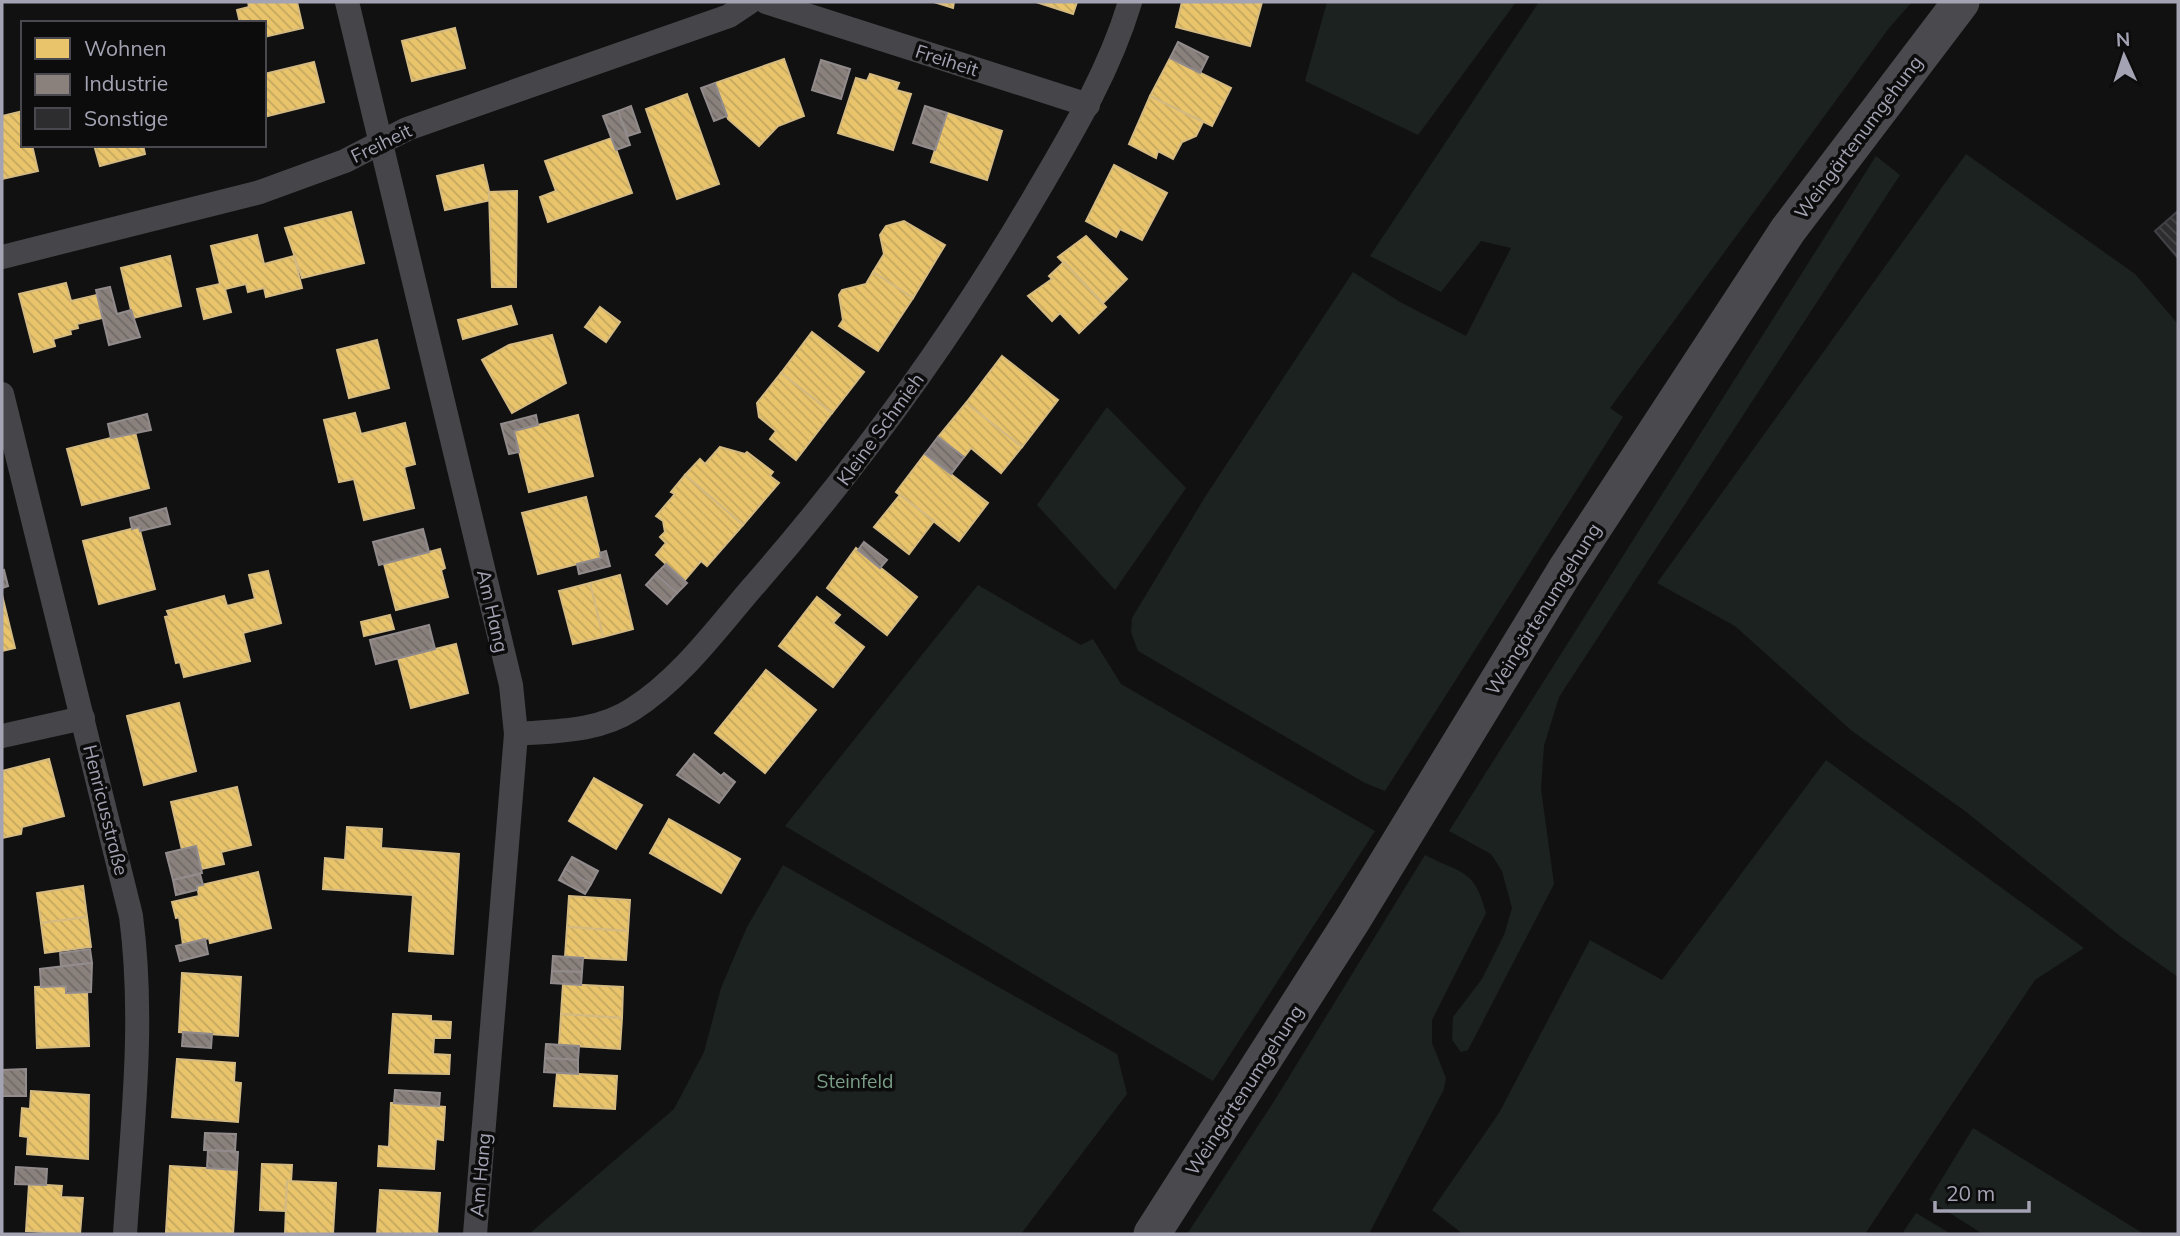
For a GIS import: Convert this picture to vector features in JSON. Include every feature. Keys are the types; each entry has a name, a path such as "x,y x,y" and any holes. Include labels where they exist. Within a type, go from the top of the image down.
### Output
{"main road":[{"name":"Weingärtenumgehung","path":"1152,1234 1353,919 1565,571 1780,242 1961,2"}],"street":[{"name":"Am Hang","path":"346,2 382,142 511,685 516,734 475,1234"},
{"name":"Freiheit","path":"2,257 260,192 345,161 407,129 729,16 750,2"},
{"name":"Freiheit","path":"766,2 1088,106"},
{"name":"Kleine Schmieh","path":"516,734 593,728 632,710 674,677 812,520 887,423 985,280 1088,106 1105,71 1130,2"},
{"name":"Henricusstraße","path":"2,394 131,916 138,972 139,1030 125,1234"},
{"path":"2,736 83,718"}],"green space":[{"path":"1327,2 1516,2 1418,135 1305,81"},
{"path":"1539,2 1912,2 1889,28 1610,408 1623,417 1385,791 1365,783 1138,651 1131,632 1132,618 1205,497 1353,272 1400,302 1466,336 1511,248 1481,241 1441,292 1370,256"},
{"path":"1966,154 2135,274 2178,324 2178,977 2120,936 1965,811 1852,731 1735,626 1657,583"},
{"path":"1876,156 1900,175 1559,697 1544,746 1541,789 1554,884 1468,1050 1461,1052 1452,1040 1453,1017 1482,979 1504,935 1512,908 1502,871 1491,854 1449,831"},
{"path":"1107,407 1186,488 1115,590 1037,505"},
{"path":"978,585 1081,645 1093,639 1121,684 1375,831 1213,1081 785,826"},
{"path":"1826,760 2084,948 2035,980 1865,1234 1463,1234 1432,1210 1499,1113 1590,940 1662,980"},
{"path":"1425,855 1458,870 1472,880 1486,913 1432,1020 1432,1043 1446,1078 1444,1089 1369,1234 1187,1234 1273,1103"},
{"name":"Steinfeld","path":"783,865 1117,1054 1127,1094 1021,1234 529,1234 674,1109 704,1052 721,988 747,927"},
{"path":"1973,1128 2144,1234 1983,1234 1929,1200"},
{"path":"1916,1213 1951,1234 1902,1234"}],"building: Wohnen":[{"path":"248,2 297,2 303,28 266,37 266,21 240,21 237,10 249,7"},
{"path":"934,2 954,2 953,8"},
{"path":"1036,2 1077,2 1073,14"},
{"path":"1182,2 1262,2 1250,46 1176,27"},
{"path":"455,28 465,68 412,81 402,41"},
{"path":"1170,58 1231,88 1212,126 1150,96"},
{"path":"784,59 804,116 778,126 759,146 728,119 715,83"},
{"path":"314,62 324,102 266,116 266,74"},
{"path":"870,74 899,83 896,90 911,94 893,150 838,133 856,78 867,81"},
{"path":"687,94 719,184 677,199 646,109"},
{"path":"1150,96 1203,122 1196,136 1182,142 1173,159 1158,151 1156,158 1129,144"},
{"path":"21,111 21,147 32,147 38,171 2,179 2,116"},
{"path":"947,113 1002,131 987,180 931,162"},
{"path":"612,138 632,193 548,222 540,197 556,191 545,161"},
{"path":"95,147 143,147 145,154 100,166"},
{"path":"483,165 491,200 445,210 437,176"},
{"path":"1114,165 1167,193 1142,240 1120,229 1116,237 1086,221"},
{"path":"517,191 516,287 492,287 489,192"},
{"path":"351,212 364,263 302,278 285,228"},
{"path":"904,221 945,245 913,298 873,272 884,254 880,235 886,226"},
{"path":"257,235 264,264 294,256 302,288 266,297 264,288 248,292 246,284 225,289 231,312 204,319 197,289 220,284 211,246"},
{"path":"1086,236 1127,279 1103,303 1058,257"},
{"path":"170,256 181,306 133,318 121,268"},
{"path":"1064,262 1106,307 1079,333 1060,313 1052,321 1028,296 1052,279 1049,276"},
{"path":"873,272 913,298 878,351 839,326 843,320 839,295 842,290 866,284"},
{"path":"66,283 71,301 97,295 102,318 77,324 78,328 70,330 71,334 53,339 55,346 34,352 19,294"},
{"path":"511,306 517,324 463,339 458,320"},
{"path":"600,307 620,322 606,342 585,327"},
{"path":"812,332 864,372 832,413 781,373"},
{"path":"552,335 566,383 512,413 482,360 509,345"},
{"path":"377,340 389,388 349,398 337,350"},
{"path":"1002,356 1058,400 1022,447 966,403"},
{"path":"781,373 832,413 796,460 770,439 776,431 759,417 757,403"},
{"path":"966,403 1022,447 1001,473 971,448 964,457 938,437"},
{"path":"355,413 361,434 405,423 415,464 404,467 414,508 364,520 354,479 339,482 324,420"},
{"path":"578,415 593,476 529,492 514,431"},
{"path":"135,432 149,488 82,505 67,449"},
{"path":"720,447 745,454 747,452 773,472 770,476 779,483 743,525 685,475 700,459 705,464"},
{"path":"925,454 988,503 959,541 896,492"},
{"path":"685,475 743,525 707,566 701,561 684,581 656,555 666,543 660,537 665,532 663,521 656,516 675,494 671,492"},
{"path":"900,495 934,521 909,554 874,527"},
{"path":"586,497 601,558 538,574 522,513"},
{"path":"139,527 155,589 99,604 83,541"},
{"path":"856,548 917,597 887,635 827,588"},
{"path":"440,549 445,568 441,570 448,597 396,610 384,564"},
{"path":"268,571 281,623 243,633 250,661 184,677 180,662 176,663 165,617 169,616 167,611 224,596 227,606 255,599 249,575"},
{"path":"620,575 633,629 603,637 590,583"},
{"path":"590,583 603,637 573,644 559,591"},
{"path":"2,595 15,648 2,651"},
{"path":"817,597 840,615 833,623 864,647 833,687 779,646"},
{"path":"390,615 394,629 364,636 361,622"},
{"path":"456,644 468,693 411,708 398,658"},
{"path":"766,670 816,710 765,773 715,733"},
{"path":"179,703 196,771 144,785 127,716"},
{"path":"49,759 64,816 22,827 21,834 2,838 2,771"},
{"path":"594,778 642,805 616,849 569,821"},
{"path":"237,787 251,845 221,852 224,864 201,869 196,846 182,850 171,802"},
{"path":"669,819 740,859 721,893 650,853"},
{"path":"347,827 382,829 381,848 459,854 453,954 409,951 413,895 323,889 325,858 345,860"},
{"path":"258,872 271,928 210,943 209,938 183,945 179,917 176,918 172,902 199,896 197,886"},
{"path":"83,886 87,917 41,923 37,893"},
{"path":"569,896 630,900 628,931 567,927"},
{"path":"87,917 91,947 45,953 41,923"},
{"path":"567,927 628,931 626,960 565,957"},
{"path":"182,973 241,977 238,1036 179,1032"},
{"path":"563,984 623,987 622,1018 561,1014"},
{"path":"66,986 66,993 87,992 89,1046 37,1048 35,987"},
{"path":"393,1014 431,1016 431,1021 451,1022 450,1038 434,1038 433,1054 450,1055 449,1074 389,1073"},
{"path":"561,1014 622,1018 620,1049 559,1045"},
{"path":"177,1059 235,1063 234,1082 241,1083 238,1122 172,1117"},
{"path":"557,1073 617,1076 615,1109 554,1106"},
{"path":"31,1091 89,1095 88,1159 27,1154 28,1137 20,1136 22,1108 30,1109"},
{"path":"391,1103 445,1107 443,1140 436,1139 434,1169 378,1166 379,1146 389,1147"},
{"path":"262,1164 292,1165 291,1182 287,1181 285,1211 260,1210"},
{"path":"170,1166 237,1170 233,1234 166,1232"},
{"path":"287,1181 336,1183 333,1234 285,1234"},
{"path":"29,1184 62,1186 61,1197 83,1198 80,1234 26,1231"},
{"path":"380,1190 440,1193 437,1234 377,1234"}],"building: Industrie":[{"path":"1178,42 1208,57 1200,73 1170,58"},
{"path":"821,60 850,69 841,99 812,90"},
{"path":"715,83 727,116 714,121 701,88"},
{"path":"631,106 640,132 628,136 618,111"},
{"path":"925,106 947,113 935,150 913,143"},
{"path":"618,111 630,145 616,150 603,116"},
{"path":"110,287 117,314 131,310 140,337 109,345 96,290"},
{"path":"147,414 151,430 111,438 108,424"},
{"path":"536,415 538,425 514,431 519,452 509,454 501,424"},
{"path":"938,437 964,457 951,474 925,454"},
{"path":"166,508 170,524 140,531 139,527 132,529 130,518"},
{"path":"423,529 429,552 379,565 373,542"},
{"path":"864,542 887,560 880,568 858,550"},
{"path":"606,551 610,566 579,574 577,564 601,558 600,553"},
{"path":"666,564 687,583 677,593 656,574"},
{"path":"4,570 8,586 2,588 2,571"},
{"path":"656,574 677,593 667,604 646,585"},
{"path":"429,625 435,649 376,664 370,640"},
{"path":"694,754 721,776 724,773 735,782 719,803 677,775"},
{"path":"196,846 202,873 173,880 166,853"},
{"path":"572,857 598,871 591,884 565,869"},
{"path":"565,869 591,884 585,894 559,880"},
{"path":"200,874 203,885 197,886 197,890 176,895 173,880"},
{"path":"205,939 208,954 180,961 176,946"},
{"path":"90,949 92,963 61,966 60,953"},
{"path":"553,956 583,958 582,972 552,971"},
{"path":"92,963 91,992 66,993 66,986 41,987 40,969"},
{"path":"552,971 582,972 581,985 551,983"},
{"path":"183,1032 212,1034 211,1048 182,1046"},
{"path":"546,1044 579,1046 578,1060 545,1058"},
{"path":"545,1058 578,1060 578,1074 544,1072"},
{"path":"26,1069 26,1096 2,1096 2,1070"},
{"path":"395,1090 440,1093 439,1106 394,1103"},
{"path":"205,1133 236,1134 235,1151 204,1150"},
{"path":"208,1150 238,1152 237,1170 207,1168"},
{"path":"16,1167 47,1169 46,1185 15,1184"}],"building: Sonstige":[{"path":"2178,211 2178,258 2155,231"}]}
